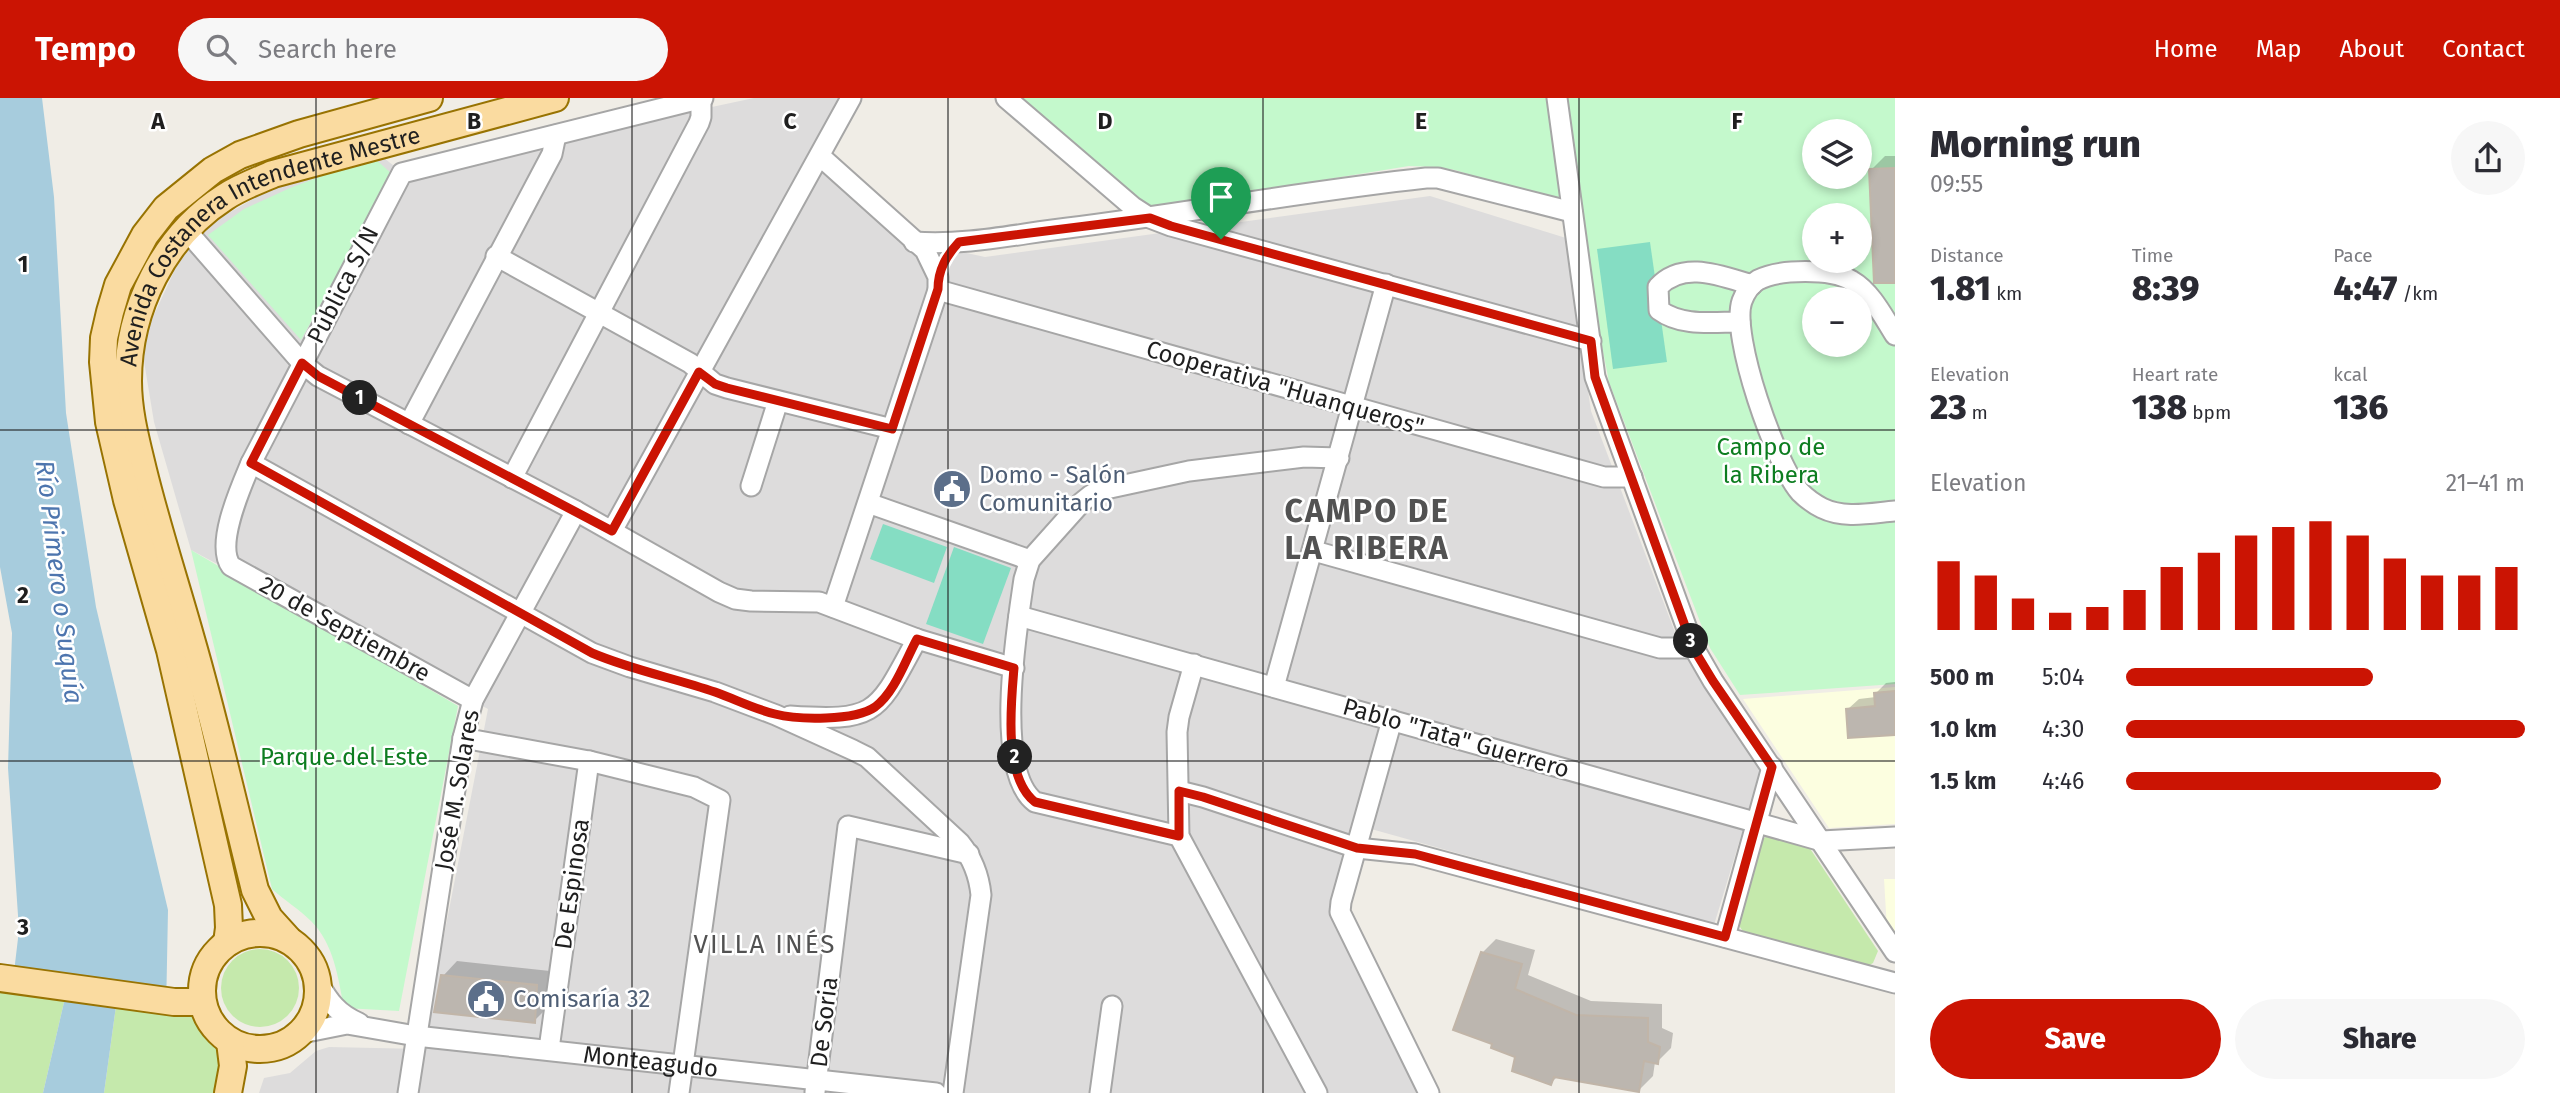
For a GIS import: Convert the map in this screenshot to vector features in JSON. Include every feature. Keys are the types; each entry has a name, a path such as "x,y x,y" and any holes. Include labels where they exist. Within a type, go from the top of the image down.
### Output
{"main road":[{"name":"Avenida Costanera Intendente Mestre","path":"227,943 228,905 170,649 127,500 109,422 103,362 104,338 110,312 118,285 145,235 166,208 213,170 240,155 299,134 429,98"},
{"name":"Avenida Costanera Intendente Mestre","path":"288,939 268,918 255,890 191,639 153,509 131,411 128,380 139,308 159,265 186,230 227,196 273,174 555,98"},
{"path":"273,934 288,939 302,950 313,965 318,982 318,1000 313,1018 302,1033 286,1044 268,1049 248,1049 230,1042 215,1028 202,1002 204,973 213,956 227,943 241,936 273,934"},
{"path":"3,976 174,1002 202,1002"},
{"path":"228,1093 233,1066 230,1042"}],"street":[{"path":"409,424 552,154 556,135 702,98 699,123 512,478"},
{"path":"612,531 851,98"},
{"path":"1006,98 1133,207 1150,218 1591,341"},
{"path":"1557,98 1595,377 1693,648 1895,952"},
{"name":"Pública S/N","path":"224,553 233,507 251,463 402,173 556,135"},
{"path":"820,156 931,259 938,283"},
{"path":"914,242 959,242 1150,218 1426,178 1438,178 1572,212"},
{"path":"1216,208 1211,223 1221,239"},
{"path":"186,230 302,363 318,376 576,511 719,592 735,598 819,602 917,639 1014,668"},
{"path":"833,607 945,258 959,242"},
{"path":"496,256 690,363 715,384 892,429"},
{"path":"1740,322 1692,322 1669,317 1659,310 1658,287 1667,278 1689,271 1752,285"},
{"path":"1895,335 1855,282 1841,274 1808,272 1772,276 1757,280 1742,300 1740,322 1743,346 1754,387 1775,443 1800,492 1819,507 1844,515 1895,511"},
{"name":"Cooperativa \"Huanqueros\"","path":"938,283 1353,407 1604,477 1632,477"},
{"path":"1274,687 1314,551 1386,284"},
{"path":"751,486 779,401"},
{"path":"1179,836 1035,802 1026,794 1018,777 1011,731 1019,616 1024,579 1030,560 1082,503 1101,490 1189,471 1304,457 1339,458"},
{"path":"251,463 520,614 607,659 715,692 776,715 867,757 960,843 969,854 978,876 981,895 953,1093"},
{"path":"868,503 1030,560"},
{"name":"José M. Solares","path":"408,1093 463,738 473,700 576,511"},
{"path":"1314,551 1660,648 1693,648"},
{"name":"20 de Septiembre","path":"224,553 231,566 473,700"},
{"name":"Pablo \"Tata\" Guerrero","path":"1019,616 1822,842 1895,837"},
{"path":"776,715 830,718 855,715 873,708 886,695 917,639"},
{"path":"1194,664 1179,717 1179,836 1317,1093"},
{"path":"1392,720 1340,912 1429,1093"},
{"path":"463,738 589,761 694,787 720,800 679,1093"},
{"name":"De Espinosa","path":"549,1049 589,761"},
{"path":"1725,937 1772,767"},
{"path":"1179,791 1357,848 1415,854 1895,983"},
{"name":"De Soria","path":"815,1087 848,826 969,854"},
{"name":"Monteagudo","path":"318,982 329,1003 344,1016 366,1026"},
{"path":"1100,1093 1112,1006"},
{"name":"Monteagudo","path":"302,1033 347,1024 416,1036 683,1064 815,1087 936,1093"}],"shaded area":[{"path":"754,98 841,98 823,169 898,238 985,257 1430,196 1566,238 1591,411 1676,635 1761,770 1714,925 1364,827 1335,915 1417,1093 259,1093 264,1078 290,1073 316,1051 329,1047 422,1049 488,709 191,550 154,422 141,343 183,252 220,218 267,191 375,151 403,173"},
{"path":"1895,687 1895,824 1829,828 1743,699"},
{"path":"1884,879 1895,879 1895,940 1887,929"}],"green space":[{"name":"Campo de la Ribera","path":"1021,98 1895,98 1895,684 1740,695 1710,648 1609,382 1583,209 1455,170 1409,166 1150,208"},
{"path":"373,157 392,174 301,340 208,235 244,209 290,188"},
{"path":"1650,242 1667,362 1613,369 1597,249"},
{"path":"883,524 947,547 934,583 870,559"},
{"path":"954,547 1011,568 983,644 926,624"},
{"name":"Parque del Este","path":"191,550 458,706 399,1011 344,1008 334,961 319,930 302,912 272,889"},
{"path":"1769,834 1807,844 1878,951 1873,963 1866,967 1744,933 1738,924 1761,841"},
{"path":"260,949 275,952 288,960 296,973 299,988 296,1003 288,1016 275,1024 260,1027 245,1024 232,1016 224,1003 221,988 224,973 232,960 245,952"},
{"path":"0,978 207,1013 215,1028 230,1042 228,1093 104,1093 116,1006 65,998 43,1093 0,1093"}],"water":[{"name":"Río Primero o Suquía","path":"0,98 42,98 54,197 66,413 96,607 168,910 166,1013 116,1006 104,1093 43,1093 65,998 12,989 19,930 8,768 12,633 0,567"}],"building":[{"path":"1895,168 1895,283 1874,283 1870,189 1872,189 1872,169"},
{"name":"Domo - Salón Comunitario","path":"953,480 960,483 963,490 960,497 953,500 946,497 943,490 946,483"},
{"path":"1895,691 1895,735 1848,738 1846,709 1875,706 1874,693"},
{"path":"1481,952 1522,964 1515,989 1576,1015 1648,1018 1648,1042 1660,1047 1658,1064 1644,1061 1639,1092 1554,1077 1551,1085 1512,1071 1515,1057 1491,1048 1492,1044 1453,1030"},
{"name":"Comisaría 32","path":"441,975 537,985 535,1023 434,1012"}],"place":[{"name":"Domo - Salón Comunitario","path":"952,489"},
{"name":"Comisaría 32","path":"486,999"}],"district":[{"name":"CAMPO DE LA RIBERA","path":"1367,530"},
{"name":"VILLA INÉS","path":"765,944"}],"route":[{"path":"1150,218 1221,239 1591,341 1595,377 1693,648 1772,767 1725,937 1415,854 1357,848 1179,791 1179,836 1035,802 1022,789 1012,739 1010,723 1014,668 917,639 886,695 873,708 840,718 776,715 715,692 592,653 251,463 302,363 318,376 612,531 699,372 715,384 727,388 892,429 938,289 938,277 945,258 959,242 1150,218"}]}
